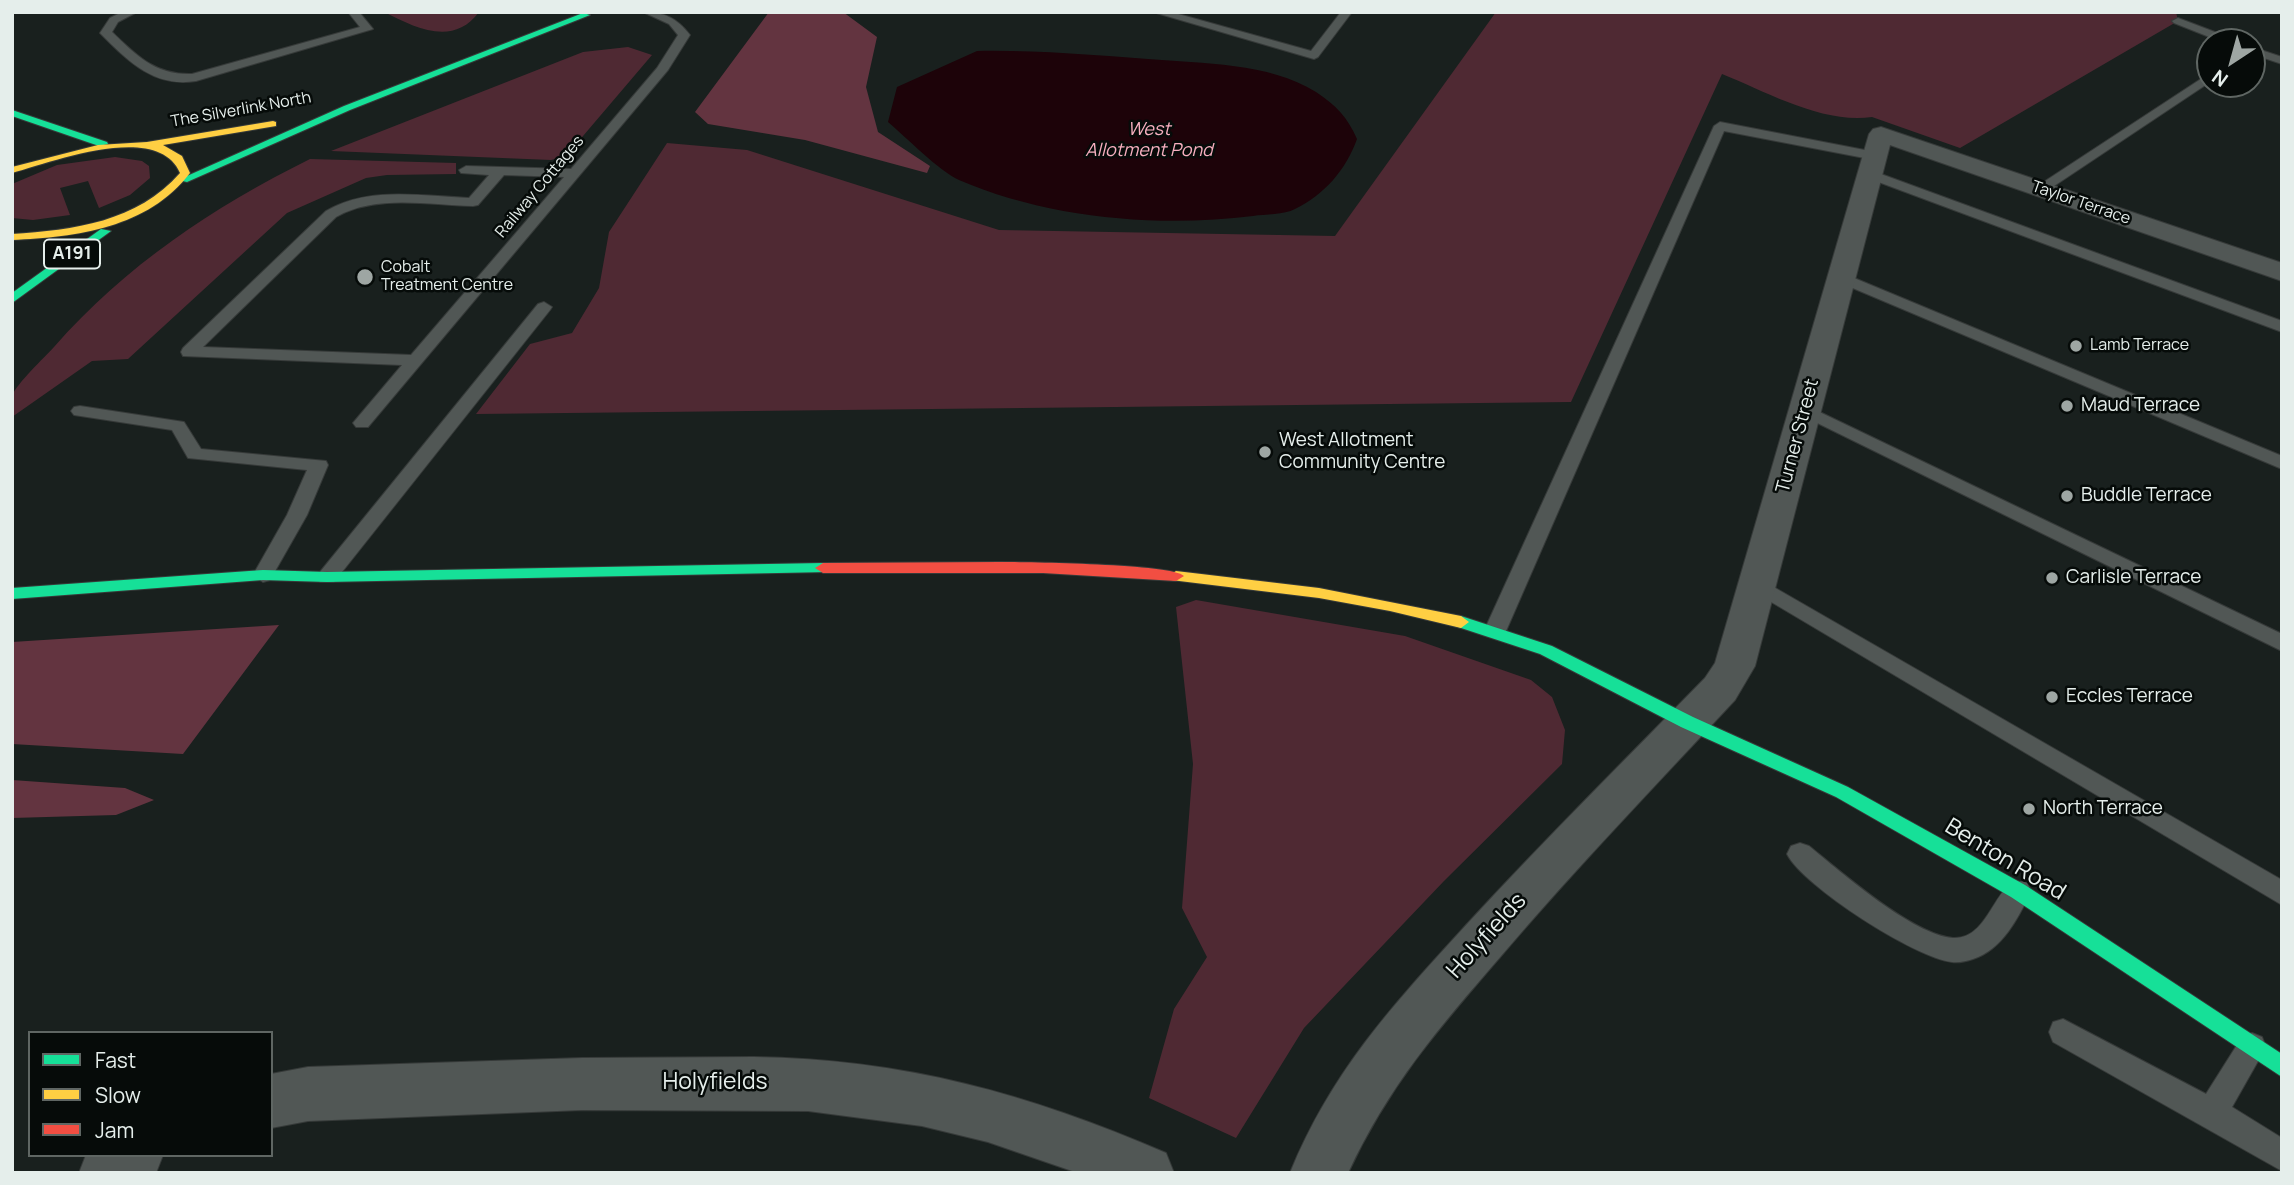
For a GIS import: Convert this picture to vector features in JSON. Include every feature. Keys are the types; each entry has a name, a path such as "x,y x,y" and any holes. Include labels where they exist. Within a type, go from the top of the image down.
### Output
{"street":[{"name":"The Silverlink North","path":"183,180 347,108 592,15 545,12"},
{"path":"534,35 541,26 545,12"},
{"name":"The Silverlink North","path":"141,146 235,131 347,108"},
{"path":"12,113 109,146"},
{"path":"12,170 68,152 109,146 141,146 160,148 180,157 184,165 183,180"},
{"name":"Taylor Terrace","path":"1875,155 2040,189 2282,273"},
{"name":"Turner Street","path":"1687,722 1720,690 1735,666 1875,155"},
{"name":"A191","path":"12,299 133,212 160,198 183,180"},
{"name":"A191","path":"12,237 63,233 133,212"},
{"name":"Benton Road","path":"12,594 263,575 327,577 1000,565 1164,573 1294,588 1421,611 1495,631 1578,665 1687,722 1842,792 2018,891 2282,1067"},
{"name":"Holyfields","path":"1318,1173 1353,1102 1398,1037 1529,889 1687,722"},
{"name":"Holyfields","path":"273,1101 308,1094 535,1086 791,1082 889,1093 1007,1121 1104,1154 1146,1173"},
{"path":"107,1173 132,1157"}],"lane":[{"path":"132,12 114,20 106,33 150,74 176,79 192,78 366,29 354,12"},
{"name":"Railway Cottages","path":"362,423 662,71 684,34 673,22 648,12"},
{"path":"1158,12 1314,55 1347,12"},
{"path":"2178,21 2196,28"},
{"path":"2040,189 2196,86"},
{"path":"1495,631 1720,126 1875,155 2282,327"},
{"path":"466,170 574,173"},
{"path":"416,360 189,352 331,214 368,199 473,202 500,171"},
{"path":"1842,278 2282,463"},
{"path":"327,577 544,307"},
{"path":"1805,410 2282,643"},
{"path":"80,411 178,426 195,454 319,465 297,515 263,575"},
{"path":"1758,585 2282,894"},
{"path":"1800,854 1882,917 1916,937 1945,947 1968,950 1984,940 2018,891"},
{"path":"2063,1032 2113,1062 2212,1112 2282,1156"},
{"path":"2212,1112 2252,1047"}],"shaded area":[{"path":"384,12 479,12 469,23 446,32 421,28"},
{"path":"769,12 843,12 877,37 866,87 878,132 930,166 927,173 805,140 708,124 695,112"},
{"path":"1496,12 2176,12 2178,21 1960,148 1872,117 1853,118 1814,111 1722,74 1571,402 476,414 530,344 572,333 599,288 609,232 667,143 747,150 999,230 1335,236"},
{"path":"628,47 652,55 566,156 551,160 331,151 583,52"},
{"path":"115,157 142,161 149,166 150,178 130,195 99,208 88,181 60,188 70,215 33,220 12,218 12,184 57,165"},
{"path":"310,159 456,163 456,174 366,178 287,213 128,359 92,361 12,417 11,398 19,384 110,290 205,218"},
{"path":"1196,600 1405,636 1531,680 1552,697 1565,730 1562,764 1444,881 1304,1028 1236,1138 1149,1098 1174,1009 1207,957 1182,908 1193,764 1176,607"},
{"path":"279,625 183,754 12,744 12,642"},
{"path":"12,780 125,788 154,800 116,815 12,818"}],"water":[{"name":"West Allotment Pond","path":"977,51 1084,54 1256,70 1297,82 1316,92 1345,118 1357,139 1347,161 1333,180 1306,203 1285,212 1216,219 1141,220 1103,217 1029,203 993,193 951,176 888,122 897,87"}],"traffic: fast":[{"path":"183,180 347,108 586,15"},
{"path":"12,113 103,144"},
{"path":"12,299 105,231"},
{"path":"12,594 263,575 327,577 823,568"},
{"path":"1461,622 1546,650 1687,722 1842,792 2018,891 2282,1067"}],"traffic: slow":[{"path":"141,146 273,124"},
{"path":"12,170 98,148 146,145 165,149 178,158 185,173 170,191 152,205 130,216 83,230 12,237"},
{"path":"1176,576 1319,593 1461,622"}],"traffic: jam":[{"path":"823,568 1043,568 1176,576"}],"place":[{"name":"Cobalt Treatment Centre","path":"365,277"},
{"name":"Lamb Terrace","path":"2076,346"},
{"name":"Maud Terrace","path":"2067,406"},
{"name":"West Allotment Community Centre","path":"1265,452"},
{"name":"Buddle Terrace","path":"2067,496"},
{"name":"Carlisle Terrace","path":"2052,578"},
{"name":"Eccles Terrace","path":"2052,697"},
{"name":"North Terrace","path":"2029,809"}]}
